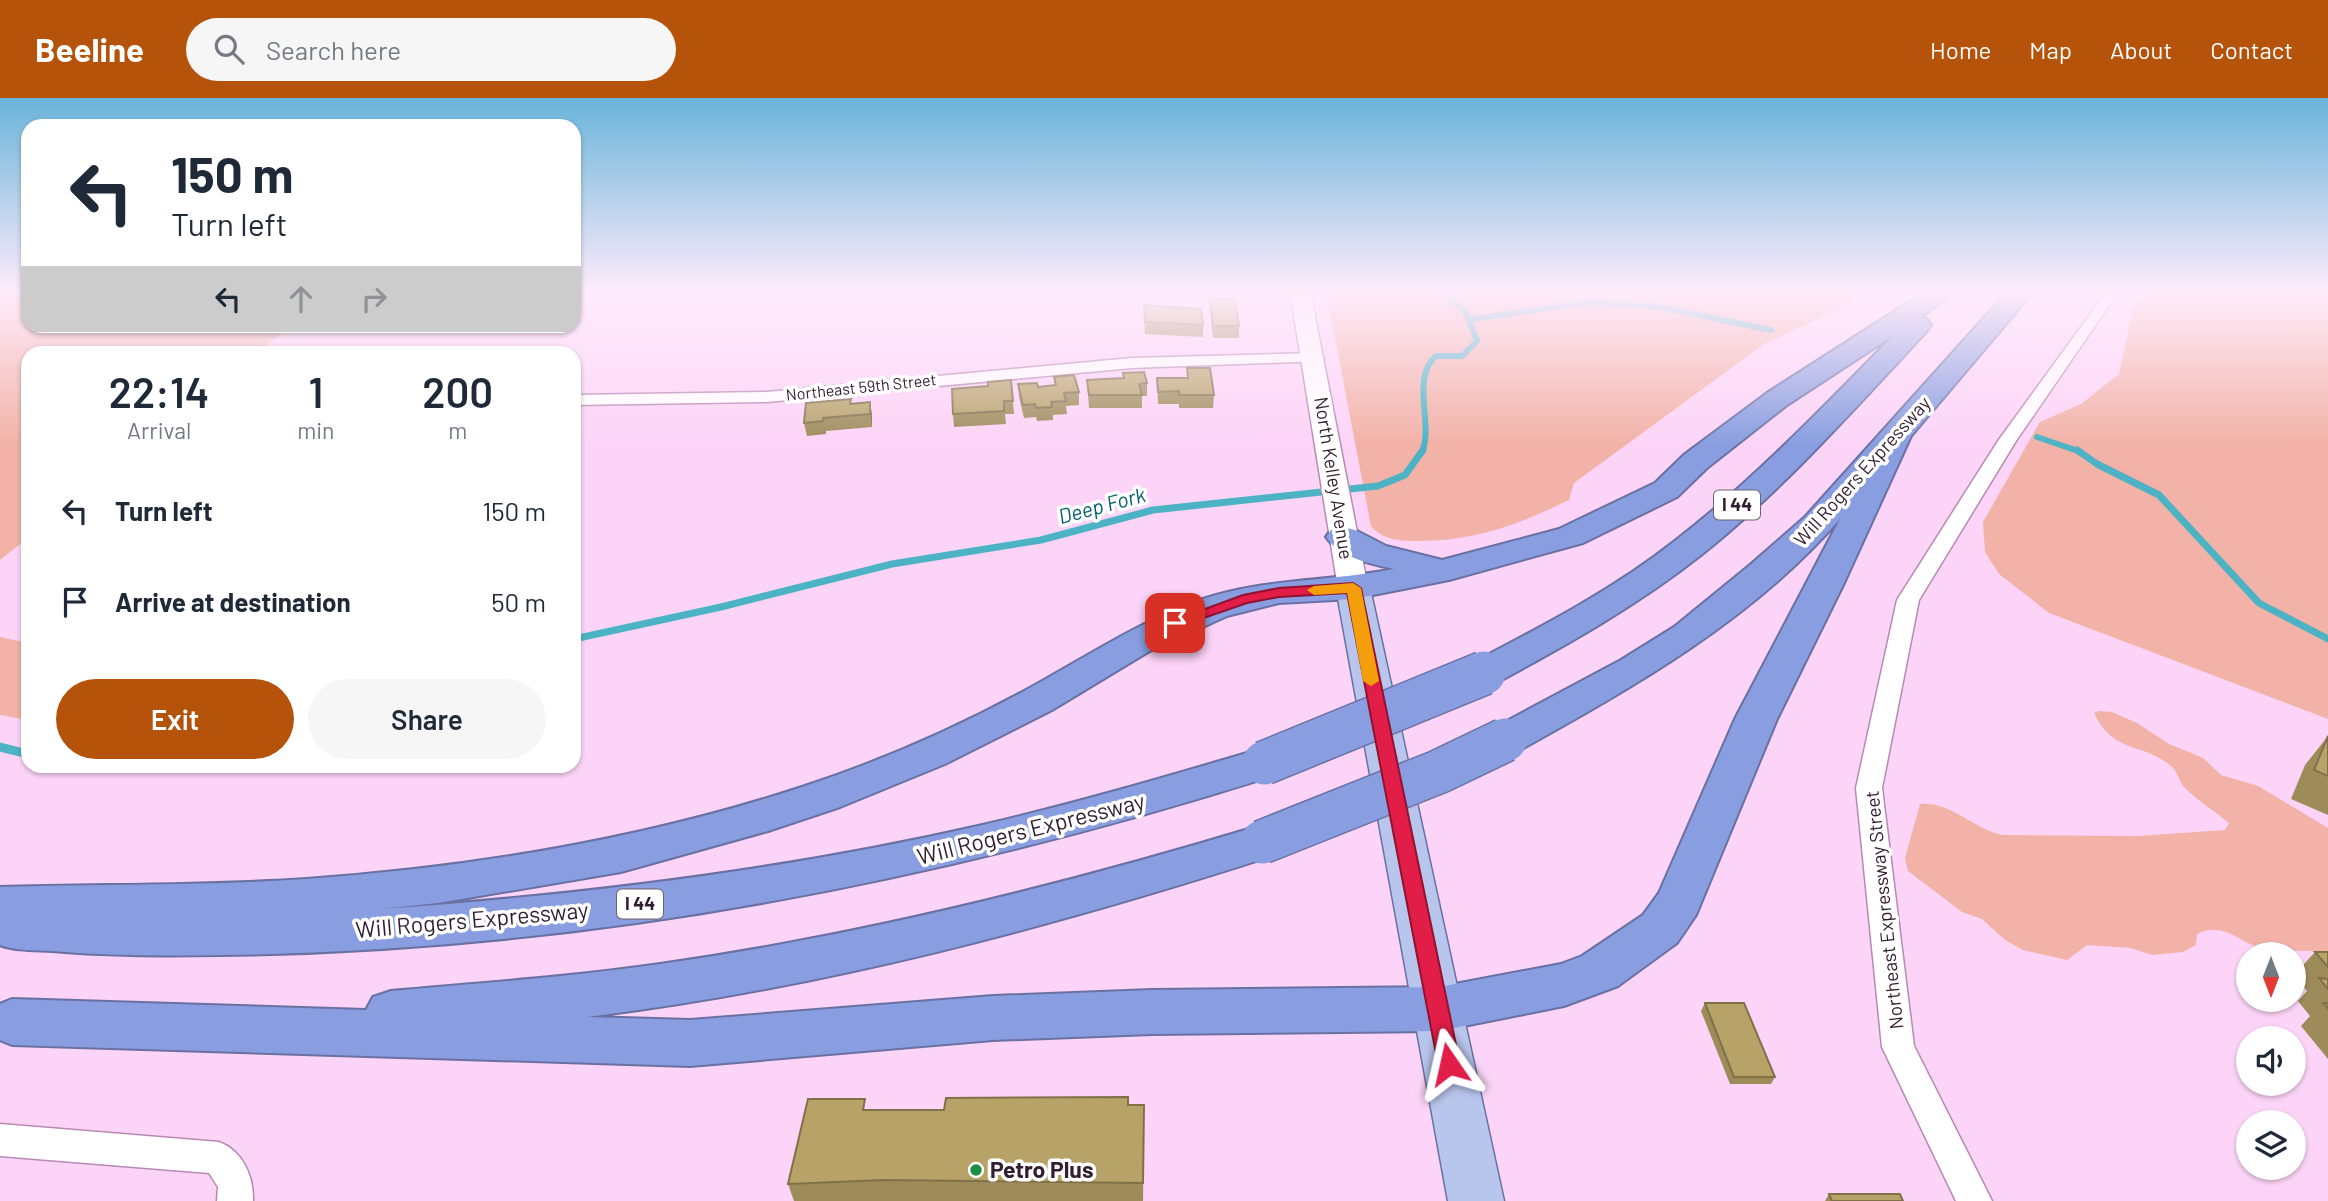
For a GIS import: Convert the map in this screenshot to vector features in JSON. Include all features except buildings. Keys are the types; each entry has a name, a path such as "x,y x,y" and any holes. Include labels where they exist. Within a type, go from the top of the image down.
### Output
{"highway":[{"path":"0,906 303,898 438,886 621,855 752,819 893,769 1038,701 1175,623 1214,608 1279,592 1353,588 1449,569 1571,536 1666,490 1696,461 1776,399 1863,342"},
{"name":"Will Rogers Expressway","path":"0,927 160,936 286,934 449,924 616,907 745,890 940,853 1151,800 1264,762 1395,713 1484,673 1586,618 1652,575 1760,485 1901,342"},
{"name":"Will Rogers Expressway","path":"6,1021 188,1022 357,1016 525,1002 696,981 904,941 1064,903 1262,842 1438,772 1505,740 1635,669 1728,603 1817,524 1977,342"},
{"path":"6,1021 690,1043 993,1018 1152,1012 1439,1009 1564,985 1610,965 1660,929 1679,902 1756,719 1826,583 1896,435"},
{"path":"1343,537 1374,554 1410,565 1449,569"}],"main road":[{"name":"North Kelley Avenue","path":"1312,342 1343,537 1476,1201"}],"street":[{"name":"Northeast Expressway Street","path":"1974,1201 1898,1047 1870,788 1908,600 2007,441 2076,342"},
{"name":"Northeast 59th Street","path":"581,400 766,397 1132,363 1316,358"},
{"path":"0,1140 139,1149 219,1158 236,1183 235,1201"}],"shaded area":[{"path":"0,342 270,342 265,346 21,346 21,544 0,560"},
{"path":"1336,342 1767,342 1574,483 1569,500 1533,517 1497,530 1440,540 1400,540 1382,535 1371,526"},
{"path":"2126,342 2328,342 2328,719 2049,613 1999,574 1985,552 1983,522 2040,422 2081,404 2119,374"},
{"path":"0,637 21,642 21,719 0,715"},
{"path":"2112,712 2137,723 2169,744 2203,758 2221,775 2258,786 2328,828 2328,955 2306,951 2306,942 2246,942 2215,930 2197,934 2196,945 2183,952 2152,955 2131,948 2087,945 2067,960 2023,950 2005,940 1982,919 1962,912 1908,871 1905,858 1920,804 1942,807 2002,835 2138,836 2225,830 2229,823 2186,789 2172,767 2161,759 2111,736 2094,713"}],"waterway":[{"name":"Deep Fork","path":"1422,451 1426,428 1423,389 1428,366 1436,356 1462,356 1476,342"},
{"path":"2037,437 2079,451"},
{"name":"Deep Fork","path":"581,637 721,607 892,564 1041,540 1153,510 1378,486 1405,475 1422,451"},
{"path":"2079,451 2097,464 2159,495 2259,603 2328,639"},
{"name":"Deep Fork","path":"0,747 21,752"}],"slow traffic":[{"path":"1314,590 1353,588 1371,681"}],"place":[{"name":"Petro Plus","path":"976,1170"}],"route":[{"path":"1175,623 1214,608 1279,592 1353,588 1449,1064"}]}
